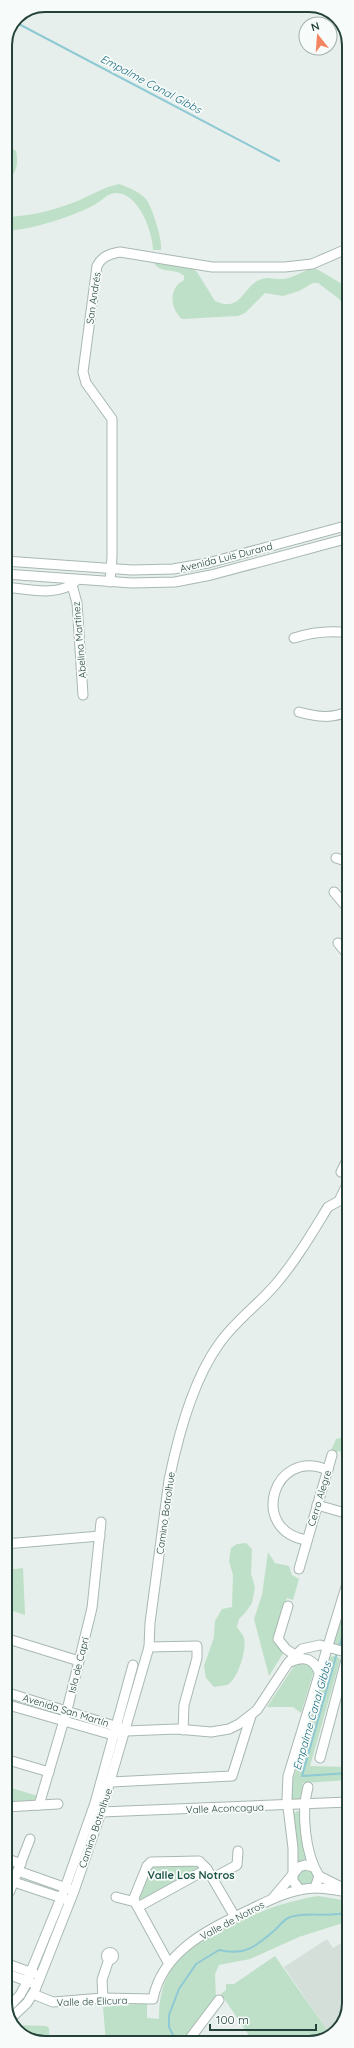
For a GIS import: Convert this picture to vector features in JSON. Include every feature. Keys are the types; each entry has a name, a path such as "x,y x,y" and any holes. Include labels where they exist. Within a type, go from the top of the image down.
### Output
{"street":[{"name":"San Andrés","path":"110,582 112,569 112,419 86,383 83,372 97,266 100,261 108,255 120,252 212,267 285,267 312,264 342,251"},
{"name":"Avenida Luis Durand","path":"12,561 150,571 196,566 342,527"},
{"name":"Avenida Luis Durand","path":"12,575 75,582 163,583 199,578 342,540"},
{"name":"Abelina Martínez","path":"69,565 77,570 75,582 84,695"},
{"path":"12,588 54,591 64,589 75,582"},
{"path":"294,638 311,633 330,631 342,632"},
{"path":"299,712 322,717 342,713"},
{"path":"336,858 342,860"},
{"path":"334,892 342,902"},
{"path":"338,943 342,948"},
{"name":"Camino Botrolhue","path":"14,2014 32,1994 74,1891 111,1782 126,1731 149,1647 150,1623 173,1460 202,1375 218,1344 240,1317 276,1284 328,1207 338,1201 342,1193"},
{"name":"Cerro Alegre","path":"299,1569 332,1455"},
{"path":"307,1540 290,1535 278,1522 273,1511 274,1493 282,1477 298,1468 316,1466 328,1470"},
{"path":"317,1505 342,1512"},
{"name":"Isla de Capri","path":"39,1805 64,1722 92,1608 101,1522"},
{"path":"12,1543 100,1536"},
{"path":"300,1890 294,1884 293,1848 287,1784 290,1767 320,1674 331,1647 342,1604"},
{"path":"288,1606 278,1639 286,1649 295,1655"},
{"path":"12,1640 78,1662"},
{"path":"149,1647 197,1646 197,1658 184,1705 183,1730"},
{"name":"Avenida San Martín","path":"12,1706 113,1735 126,1731 183,1730 219,1732 239,1724 251,1716 295,1655 311,1646 331,1647 342,1650"},
{"path":"288,1663 301,1658 309,1659 315,1663 320,1674"},
{"name":"Camino Botrolhue","path":"12,2004 20,1995 29,1977 65,1888 95,1803 133,1665"},
{"path":"320,1758 342,1674"},
{"name":"Avenida San Martín","path":"12,1694 117,1725 126,1731"},
{"path":"111,1782 232,1776 251,1716"},
{"path":"12,1761 49,1772"},
{"path":"308,1786 304,1805 309,1846 314,1868 320,1876 316,1888"},
{"name":"Valle Aconcagua","path":"101,1812 288,1806 342,1802"},
{"path":"12,1807 58,1804"},
{"path":"12,1886 30,1839"},
{"path":"213,1878 238,1865 238,1851"},
{"path":"169,1964 136,1905 134,1898 147,1866 151,1862 199,1861 213,1878 235,1917"},
{"path":"12,1863 37,1878 74,1891"},
{"path":"293,1875 301,1866 308,1865 314,1868"},
{"path":"116,1897 136,1905 207,1869"},
{"name":"Valle de Notros","path":"272,1899 293,1875"},
{"name":"Valle de Notros","path":"320,1876 342,1888"},
{"path":"33,1888 37,1878"},
{"path":"14,1882 70,1901"},
{"name":"Valle de Notros","path":"153,1999 159,1980 169,1964 198,1937 272,1899 300,1890 316,1888 342,1891"},
{"path":"103,1998 102,1980 109,1959"},
{"path":"12,1967 29,1977 36,1985"},
{"path":"12,1975 29,1977 40,1976"},
{"name":"Valle de Elicura","path":"32,1994 53,2002 103,1998 153,1999"},
{"path":"191,2036 219,2000"}],"shaded area":[{"path":"327,1939 333,1948 342,1943 342,2007 338,2020 327,2030 284,1967"}],"green space":[{"path":"12,148 16,151 17,161 12,176"},
{"path":"119,184 130,188 146,199 156,224 161,250 153,250 150,233 143,214 131,199 123,194 112,193 97,204 63,218 37,226 12,230 12,216 32,214 58,208 107,187"},
{"path":"153,262 193,269 197,272 215,301 224,304 236,302 253,284 259,280 268,278 284,279 315,268 342,284 342,303 318,283 313,283 299,291 283,296 265,293 245,313 238,316 182,319 175,310 172,299 175,288 184,280 184,276 180,273 164,270 156,266"},
{"path":"342,1438 342,1452 338,1451 335,1457 329,1455 336,1439"},
{"path":"246,1543 252,1549 251,1574 255,1587 252,1603 239,1619 237,1627 244,1638 245,1643 243,1656 238,1671 231,1682 227,1685 214,1687 206,1678 204,1666 214,1637 215,1621 222,1609 232,1607 233,1575 229,1561 231,1548 237,1544"},
{"path":"268,1552 275,1563 289,1566 292,1575 299,1579 293,1600 287,1598 275,1638 284,1652 269,1676 254,1619 262,1595"},
{"path":"23,1568 25,1615 12,1611 12,1569"},
{"path":"342,1614 342,1647 334,1645"},
{"path":"334,1656 340,1660 310,1766 342,1767 342,1780 303,1783 300,1800 292,1803 290,1793 292,1783 330,1657"},
{"path":"308,1660 314,1671 301,1713 293,1707 267,1707 296,1663"},
{"path":"12,1788 41,1797 39,1804 12,1806"},
{"path":"297,1811 300,1812 307,1864 297,1866 293,1814"},
{"path":"12,1861 20,1864 12,1881"},
{"path":"195,1864 198,1868 197,1871 141,1902 139,1896 151,1867"},
{"path":"306,1868 312,1871 315,1877 312,1883 306,1886 300,1883 297,1877 300,1871"},
{"path":"318,1896 342,1900 342,1923 299,1937 250,1959 219,1965 215,1974 216,1998 192,2036 105,2036 103,2007 147,2003 147,2018 159,2019 161,1994 166,1979 180,1957 208,1938 248,1917 274,1907"},
{"path":"275,1956 327,2030 324,2033 313,2036 249,2036 221,1994 226,1990 226,1984 234,1984"},
{"path":"21,2025 46,2026 49,2028 50,2036 43,2036 36,2035"}],"waterway":[{"name":"Empalme Canal Gibbs","path":"20,25 279,161"},
{"name":"Empalme Canal Gibbs","path":"339,1647 342,1637"},
{"name":"Empalme Canal Gibbs","path":"337,1653 302,1776 342,1773"},
{"name":"Empalme Canal Gibbs","path":"174,2036 169,2027 169,2015 179,1989 196,1964 219,1950 237,1952 257,1945 286,1919 294,1916 342,1914"}],"district":[{"name":"Valle Los Notros","path":"191,1875"}]}
